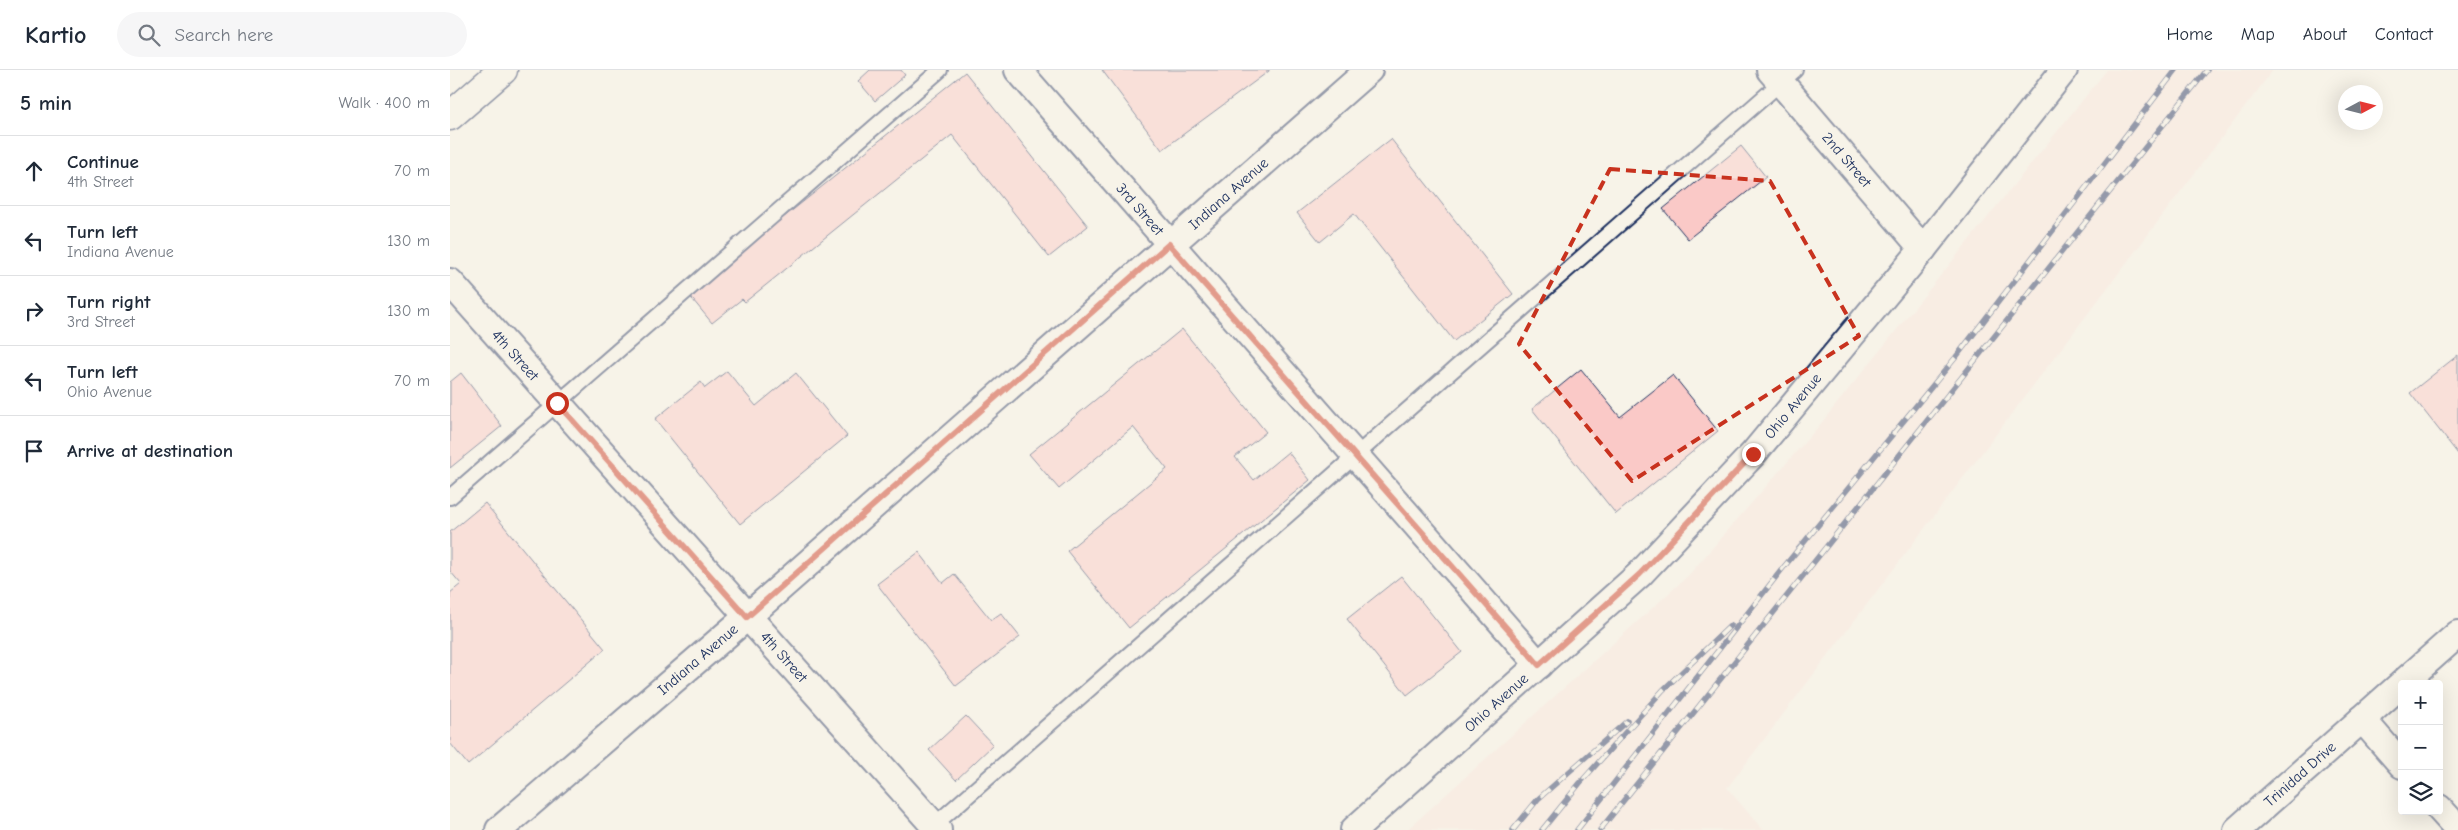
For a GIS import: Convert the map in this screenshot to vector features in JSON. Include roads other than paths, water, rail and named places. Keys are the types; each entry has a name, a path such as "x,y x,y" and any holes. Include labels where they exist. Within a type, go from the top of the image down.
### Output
{"main road":[{"path":"450,116 503,70"}],"street":[{"name":"3rd Street","path":"1018,70 1539,665"},
{"name":"Indiana Avenue","path":"499,830 747,617 1369,70"},
{"name":"Ohio Avenue","path":"1354,830 1640,574 1753,454 1923,249 2064,70"},
{"name":"2nd Street","path":"1782,74 1923,249"},
{"name":"4th Street","path":"450,282 933,828"},
{"name":"Trinidad Drive","path":"2237,830 2458,634"},
{"path":"2362,719 2398,760"},
{"path":"2443,812 2458,829"}],"lane":[{"path":"450,497 940,70"},
{"path":"933,828 1355,456 1782,74"}],"railway":[{"path":"1577,830 1783,568 1956,357 2176,70"},
{"path":"1600,830 2207,70"},
{"path":"1542,830 1580,783 1663,690 1731,625"},
{"path":"1513,830 1538,799 1627,721"}]}
